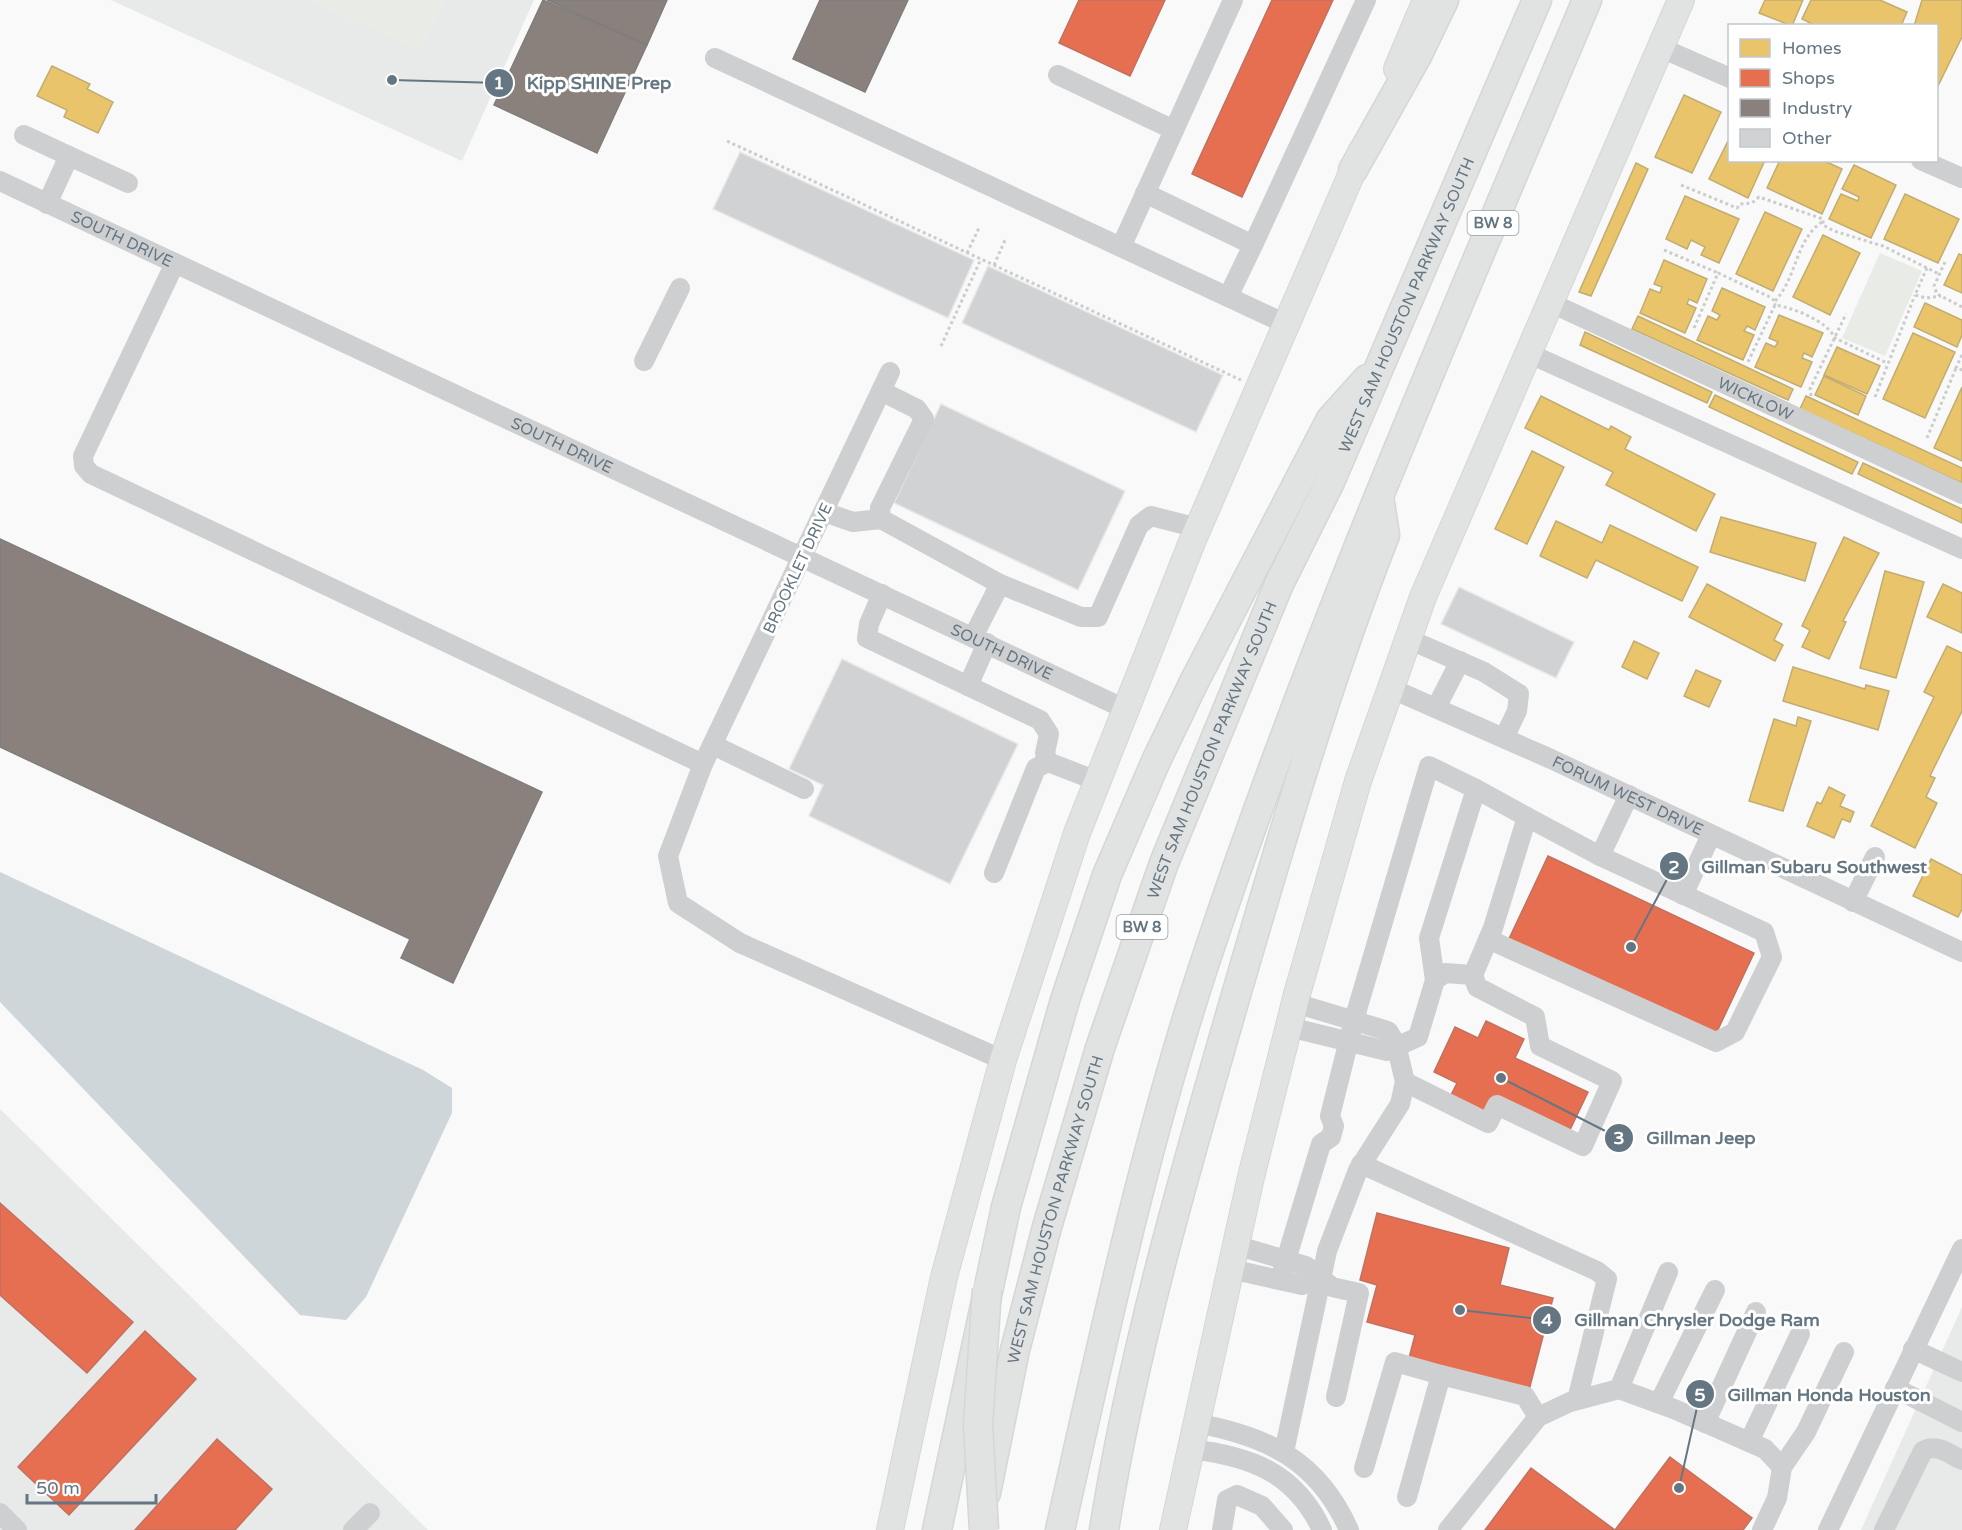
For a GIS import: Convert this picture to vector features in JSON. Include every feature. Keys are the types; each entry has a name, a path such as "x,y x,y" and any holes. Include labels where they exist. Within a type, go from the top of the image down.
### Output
{"highway":[{"path":"1353,170 1417,56 1444,0"},
{"name":"WEST SAM HOUSTON PARKWAY SOUTH","path":"981,1527 1015,1350 1047,1227 1100,1048 1164,863 1280,584 1330,482 1537,0"},
{"name":"BW 8","path":"1060,1530 1118,1275 1159,1116 1204,965 1275,758 1379,496 1587,0"},
{"path":"937,1530 987,1289 1016,1170 1065,1000 1107,875 1156,761 1194,682 1331,418 1384,359"},
{"path":"1104,1530 1118,1454 1162,1265 1226,1028 1300,784 1385,535 1379,496"},
{"path":"981,1527 978,1425 987,1289"},
{"path":"1112,1487 1122,1517 1121,1530"}],"main road":[{"path":"890,1530 945,1277 1003,1060 1077,833 1198,528 1426,0"},
{"path":"1173,1530 1233,1257 1292,1015 1358,781 1423,597 1681,0"}],"street":[{"path":"1121,247 1233,0"},
{"path":"1228,297 1366,0"},
{"path":"1659,47 1728,77"},
{"path":"715,58 1286,324"},
{"path":"1058,75 1174,130"},
{"path":"24,135 128,183"},
{"path":"47,204 69,156"},
{"path":"1926,162 1962,178"},
{"name":"SOUTH DRIVE","path":"0,181 1125,709"},
{"path":"1145,193 1253,245"},
{"path":"175,264 83,456 84,466 91,474 703,764"},
{"path":"644,361 680,288"},
{"name":"WICKLOW","path":"1549,302 1962,494"},
{"path":"1528,353 1962,549"},
{"name":"BROOKLET DRIVE","path":"890,372 703,764 668,856 678,903 740,943 1003,1060"},
{"path":"881,391 917,409 924,418 880,508 881,519"},
{"path":"824,512 853,522 881,519 1000,585 1081,617 1098,617 1140,525 1151,516 1198,528"},
{"path":"968,686 980,640 1000,585"},
{"path":"882,594 869,624 867,638 1040,720 1049,734 1045,753 1047,762"},
{"path":"1408,639 1460,661 1511,687 1519,694 1517,711 1504,738"},
{"path":"1436,708 1460,661"},
{"name":"FORUM WEST DRIVE","path":"1390,688 1629,795 1962,952"},
{"path":"713,745 804,789"},
{"path":"994,873 1036,768 1047,762 1097,780"},
{"path":"1280,1280 1321,1144 1332,1137 1334,1126 1330,1116 1348,1042 1429,766 1600,856 1764,932 1772,957 1735,1032 1716,1042 1488,939"},
{"path":"1292,1015 1348,1042 1386,1051 1396,1044 1418,1037 1435,980 1429,938 1476,789"},
{"path":"1600,856 1629,795"},
{"path":"1405,1082 1488,1123 1497,1105 1583,1146 1612,1081 1540,1046 1535,1017 1477,987 1473,975 1488,939 1527,817"},
{"path":"1683,894 1712,835"},
{"path":"1853,902 1875,858"},
{"path":"1435,980 1445,973 1473,975"},
{"path":"1284,1452 1327,1251 1361,1164 1400,1104 1405,1082 1396,1044 1388,1031 1354,1020 1292,1015"},
{"path":"1361,1164 1501,1225 1597,1270 1607,1279 1577,1400"},
{"path":"1828,1530 1962,1249"},
{"path":"1233,1257 1285,1259 1306,1266 1332,1287 1359,1293 1336,1397"},
{"path":"1233,1257 1280,1280 1302,1284 1320,1279"},
{"path":"1619,1389 1668,1272"},
{"path":"1659,1403 1715,1290"},
{"path":"1705,1423 1756,1312"},
{"path":"1749,1442 1800,1334"},
{"path":"1913,1349 1962,1372"},
{"path":"1762,1530 1777,1498 1782,1467 1806,1432 1844,1352"},
{"path":"1364,1468 1395,1362 1525,1396 1538,1416"},
{"path":"1407,1497 1441,1375"},
{"path":"1895,1388 1962,1422"},
{"path":"1448,1530 1538,1416 1577,1400 1619,1389 1659,1403 1765,1449 1782,1467"},
{"path":"1195,1423 1233,1430 1284,1452 1322,1482 1349,1530"},
{"path":"1884,1530 1923,1451 1930,1447 1938,1448 1962,1460"},
{"path":"1190,1449 1229,1454 1255,1463 1281,1477 1303,1497 1322,1530"},
{"path":"1222,1530 1227,1500 1237,1495 1262,1506 1281,1529"},
{"path":"0,1513 17,1530"},
{"path":"353,1530 370,1513"}],"path":[{"path":"727,141 1258,388"},
{"path":"1681,185 1737,208 1740,204 1752,203 1759,197 1823,219 1822,222 1834,231 1883,246 1939,274"},
{"path":"1748,362 1775,303 1796,265 1807,236 1822,222"},
{"path":"968,253 979,228"},
{"path":"994,265 1005,240"},
{"path":"1664,250 1718,273 1775,303 1810,318 1834,337 1887,363"},
{"path":"941,346 981,259"},
{"path":"1946,262 1934,286 1941,296 1962,307"},
{"path":"1875,397 1887,363 1928,268"},
{"path":"1694,328 1718,273"},
{"path":"1915,295 1926,298 1941,296"},
{"path":"1811,396 1810,389 1846,314"},
{"path":"1928,438 1962,355"},
{"path":"1956,368 1962,370"}],"shaded area":[{"path":"111,0 534,0 462,161"},
{"path":"307,0 446,0 422,52"},
{"path":"1880,253 1922,271 1885,356 1842,338"},
{"path":"0,872 423,1070 452,1088 452,1113 366,1297 346,1320 300,1315 0,1002"},
{"path":"0,1109 428,1530 0,1530"},
{"path":"1962,1307 1962,1530 1861,1530"}],"building: Homes":[{"path":"1765,0 1803,0 1793,24 1787,24 1759,13"},
{"path":"1811,0 1880,0 1907,12 1902,24 1812,24 1802,19"},
{"path":"1922,0 1962,0 1962,37 1938,86 1938,24 1915,24"},
{"path":"52,66 90,84 87,89 113,102 98,133 64,117 67,110 37,96"},
{"path":"1684,95 1721,112 1692,173 1655,157"},
{"path":"1728,141 1728,162 1764,162 1748,198 1709,179"},
{"path":"1779,162 1826,162 1842,169 1822,214 1767,188"},
{"path":"1636,163 1648,169 1591,296 1579,292"},
{"path":"1854,165 1896,185 1871,238 1829,219 1841,194 1858,201 1859,197 1842,189"},
{"path":"1905,194 1959,219 1938,263 1884,239"},
{"path":"1685,196 1739,219 1719,263 1701,255 1705,247 1691,240 1687,249 1666,239"},
{"path":"1765,212 1802,229 1773,291 1736,274"},
{"path":"1823,235 1860,253 1830,315 1793,297"},
{"path":"1959,254 1962,255 1962,293 1944,285"},
{"path":"1664,260 1707,279 1697,303 1689,299 1687,304 1696,308 1685,333 1640,313 1650,289 1660,293 1662,287 1654,284"},
{"path":"1722,288 1765,307 1755,330 1747,326 1744,331 1754,335 1743,360 1697,340 1708,316 1717,320 1720,315 1712,311"},
{"path":"1925,303 1962,320 1962,335 1957,347 1914,327"},
{"path":"1779,315 1823,333 1812,357 1804,353 1802,358 1812,362 1801,387 1755,367 1766,343 1775,347 1778,342 1769,338"},
{"path":"1638,316 1793,389 1788,400 1632,329"},
{"path":"1585,332 1712,392 1707,403 1580,345"},
{"path":"1913,333 1955,352 1925,418 1883,399"},
{"path":"1837,347 1880,366 1867,394 1824,375"},
{"path":"1824,376 1866,396 1858,415 1815,395"},
{"path":"1962,387 1962,461 1934,448"},
{"path":"1715,395 1858,462 1852,474 1709,407"},
{"path":"1541,396 1609,430 1611,426 1631,437 1625,449 1715,494 1696,531 1606,485 1613,472 1525,428"},
{"path":"1806,396 1962,468 1962,483 1800,409"},
{"path":"1532,451 1564,467 1527,544 1495,529"},
{"path":"1863,463 1962,509 1962,523 1858,474"},
{"path":"1721,517 1816,543 1805,581 1710,552"},
{"path":"1556,521 1602,543 1610,525 1698,567 1682,601 1596,560 1587,578 1540,556"},
{"path":"1844,537 1879,553 1843,621 1846,622 1829,659 1802,647 1810,630 1802,626"},
{"path":"1885,571 1924,582 1896,678 1860,668"},
{"path":"1707,584 1782,624 1774,640 1783,645 1775,661 1689,617"},
{"path":"1943,584 1962,593 1962,633 1927,617"},
{"path":"1634,641 1659,653 1647,679 1622,667"},
{"path":"1947,646 1962,653 1962,711 1930,776 1935,778 1926,797 1937,803 1915,848 1871,826 1934,697 1924,692"},
{"path":"1793,667 1865,689 1866,685 1889,691 1878,730 1783,701"},
{"path":"1696,670 1721,681 1709,707 1684,696"},
{"path":"1798,717 1811,721 1783,811 1749,801 1774,719 1796,726"},
{"path":"1829,787 1845,795 1840,806 1854,812 1850,822 1842,819 1834,838 1807,826 1817,802 1821,804"},
{"path":"1931,859 1962,875 1962,909 1958,917 1913,896"}],"building: Shops":[{"path":"1079,0 1165,0 1130,76 1059,43"},
{"path":"1272,0 1333,0 1242,197 1192,174"},
{"path":"1548,856 1754,953 1714,1038 1508,941"},
{"path":"1486,1021 1524,1039 1515,1058 1588,1092 1568,1134 1491,1098 1482,1118 1448,1101 1457,1083 1434,1072 1455,1027 1478,1038"},
{"path":"0,1203 133,1322 87,1373 0,1295"},
{"path":"1377,1213 1509,1248 1500,1285 1553,1298 1528,1394 1408,1362 1415,1335 1367,1322 1377,1285 1360,1280"},
{"path":"145,1331 196,1379 69,1515 18,1467"},
{"path":"217,1439 272,1489 235,1530 135,1530"},
{"path":"1670,1457 1752,1518 1743,1530 1615,1530"},
{"path":"1531,1468 1615,1530 1485,1530"}],"building: Industry":[{"path":"543,0 647,45 597,153 494,105"},
{"path":"547,0 667,0 647,45"},
{"path":"820,0 908,0 865,92 793,59"},
{"path":"0,539 542,792 453,983 401,958 410,939 0,747"}],"building: Other":[{"path":"740,152 974,260 948,318 713,209"},
{"path":"988,266 1223,375 1196,432 962,323"},
{"path":"941,404 1125,491 1078,590 894,503"},
{"path":"1459,587 1574,642 1556,678 1441,624"},
{"path":"842,659 1018,744 950,884 809,816 823,785 789,769"}],"place":[{"name":"Kipp SHINE Prep","path":"392,80"},
{"name":"Gillman Subaru Southwest","path":"1631,947"},
{"name":"Gillman Jeep","path":"1501,1078"},
{"name":"Gillman Chrysler Dodge Ram","path":"1460,1310"},
{"name":"Gillman Honda Houston","path":"1679,1488"}]}
